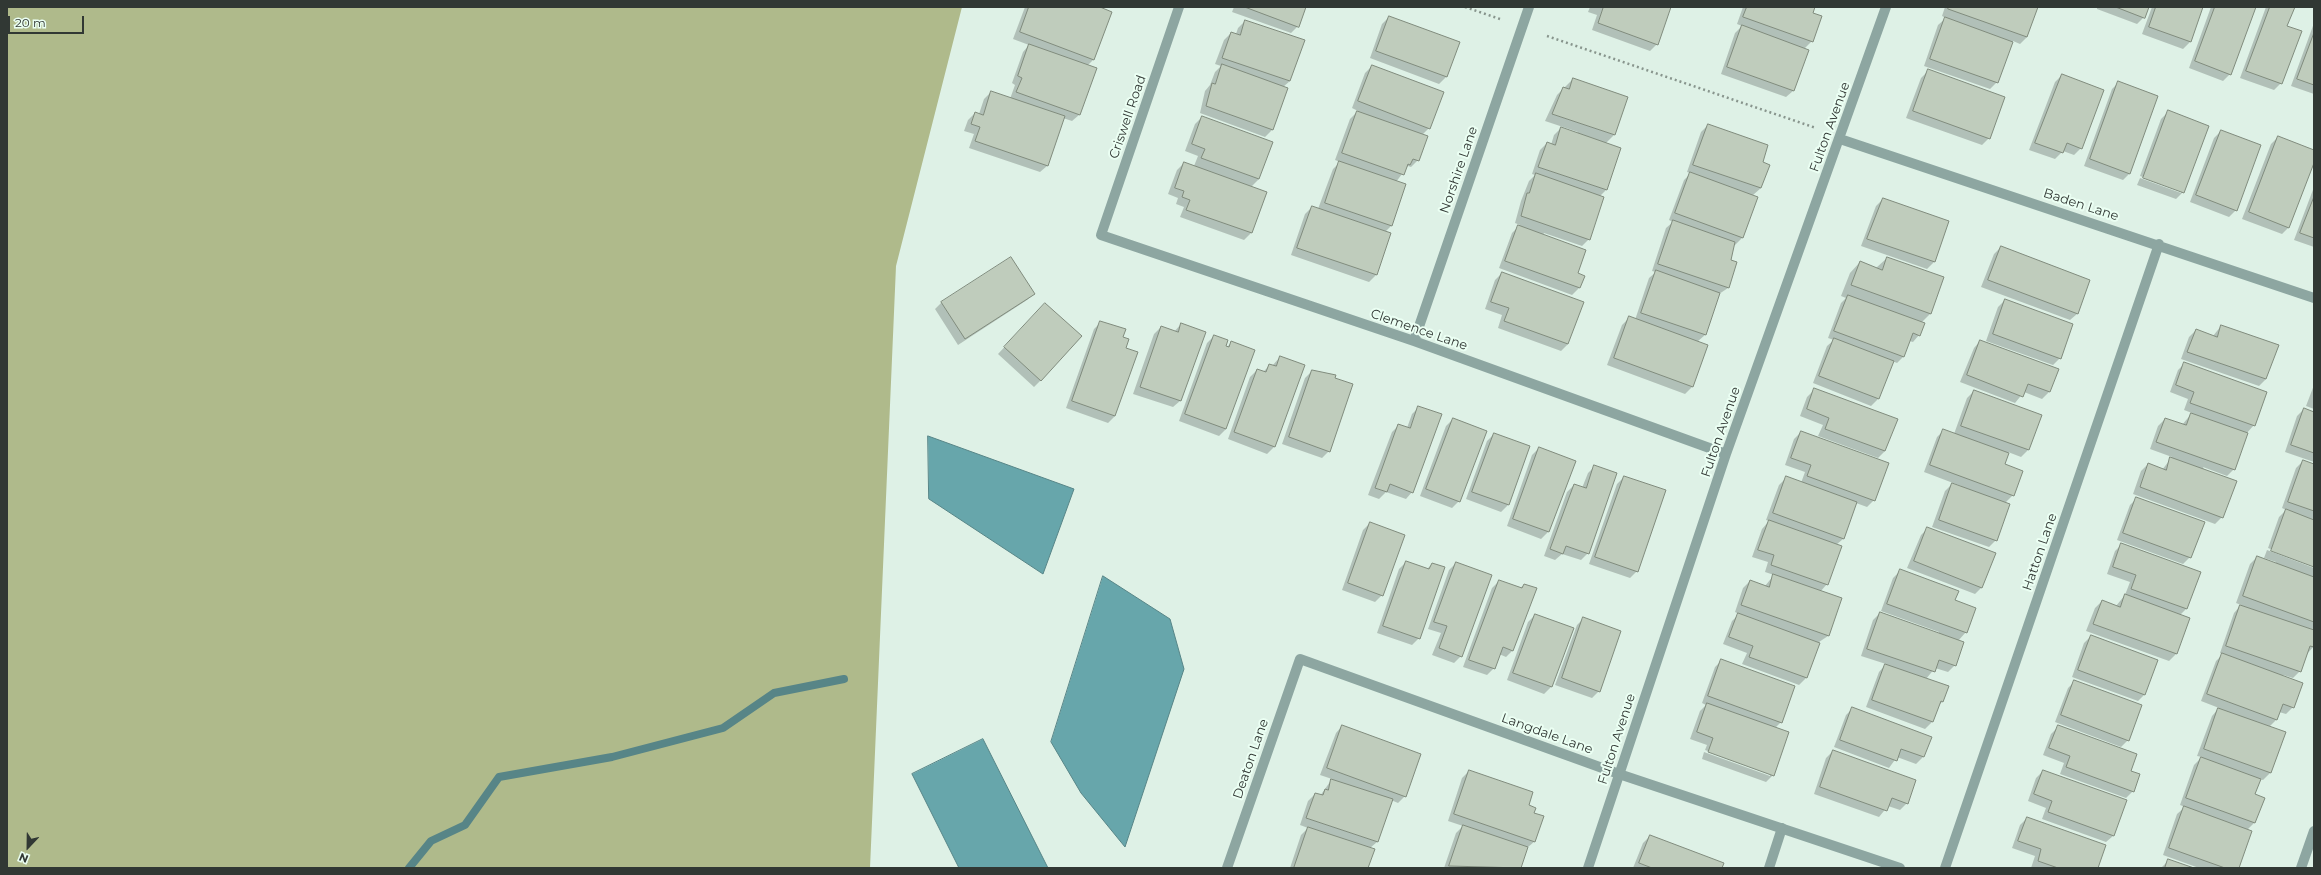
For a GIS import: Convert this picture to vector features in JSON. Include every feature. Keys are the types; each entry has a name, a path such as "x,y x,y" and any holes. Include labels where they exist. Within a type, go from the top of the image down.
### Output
{"street":[{"name":"Criswell Road","path":"1101,235 1179,7"},
{"name":"Norshire Lane","path":"1414,341 1529,7"},
{"name":"Fulton Avenue","path":"1588,868 1726,454 1886,7"},
{"name":"Baden Lane","path":"1840,139 2159,244 2314,298"},
{"name":"Clemence Lane","path":"1101,235 1414,341 1726,454"},
{"name":"Hatton Lane","path":"1945,868 2159,244"},
{"name":"Langdale Lane","path":"1300,659 1619,774 1900,868"},
{"name":"Deaton Lane","path":"1227,868 1300,659"},
{"path":"1769,868 1782,828"},
{"path":"2300,868 2314,830"}],"path":[{"path":"1465,7 1500,19"},
{"path":"1547,36 1816,128"}],"green space":[{"path":"7,7 962,7 896,266 870,868 7,868"}],"water":[{"path":"928,436 1074,489 1043,574 929,499"},
{"path":"1103,576 1170,619 1184,669 1125,847 1081,793 1051,742"},
{"path":"983,739 1048,868 959,868 912,774"}],"building":[{"path":"1029,7 1100,7 1112,12 1094,60 1020,32"},
{"path":"1245,7 1306,7 1299,27"},
{"path":"1599,7 1671,7 1658,45 1598,23 1603,8"},
{"path":"1747,7 1815,7 1813,13 1822,16 1813,42 1743,17"},
{"path":"1949,7 2038,7 2027,37 1948,9"},
{"path":"2116,7 2149,7 2145,18"},
{"path":"2156,7 2203,7 2191,42 2149,27"},
{"path":"2215,7 2256,7 2231,75 2195,61"},
{"path":"2270,7 2295,7 2287,26 2302,31 2282,84 2246,71"},
{"path":"1389,16 1460,42 1447,77 1376,51"},
{"path":"1945,17 2013,42 1998,83 1930,59"},
{"path":"1245,20 1305,40 1290,81 1222,58 1231,32 1240,35"},
{"path":"1742,25 1809,50 1794,91 1727,67"},
{"path":"2314,33 2314,85 2297,79"},
{"path":"1029,44 1097,68 1080,115 1016,92 1022,78 1018,76"},
{"path":"1222,64 1288,88 1273,130 1206,106 1212,83 1215,84"},
{"path":"1372,65 1444,92 1430,129 1358,101"},
{"path":"1928,69 2005,97 1990,139 1913,111"},
{"path":"2062,74 2104,90 2082,149 2067,143 2063,153 2035,143"},
{"path":"1573,78 1628,97 1615,135 1552,114 1563,87 1569,89"},
{"path":"2118,81 2158,96 2130,174 2090,159"},
{"path":"991,91 1065,116 1048,166 975,141 980,127 971,124 975,112 983,115"},
{"path":"2168,110 2209,126 2184,193 2143,178"},
{"path":"1357,111 1428,136 1419,161 1413,159 1410,165 1408,164 1404,175 1342,153"},
{"path":"1202,116 1273,142 1259,179 1201,158 1205,149 1192,144"},
{"path":"1708,124 1768,145 1763,162 1770,165 1761,188 1693,165"},
{"path":"1561,127 1621,148 1607,190 1538,167 1547,142 1555,145"},
{"path":"2221,130 2261,145 2237,211 2196,195"},
{"path":"2278,136 2314,150 2314,163 2289,228 2249,212"},
{"path":"1339,161 1406,184 1392,226 1325,203"},
{"path":"1184,162 1267,192 1252,233 1186,210 1190,200 1182,197 1184,191 1175,188"},
{"path":"1690,172 1758,197 1743,238 1675,213"},
{"path":"1536,173 1604,197 1590,240 1521,216 1527,193 1529,193"},
{"path":"2314,197 2314,238 2300,233"},
{"path":"1883,198 1949,221 1935,262 1867,239"},
{"path":"1312,206 1391,233 1377,275 1297,248"},
{"path":"1673,220 1735,242 1731,260 1737,262 1729,288 1658,264"},
{"path":"1518,225 1586,250 1578,273 1585,276 1580,288 1505,261"},
{"path":"2001,246 2090,280 2078,314 1988,280"},
{"path":"1011,257 1035,294 965,339 941,302"},
{"path":"1887,257 1944,277 1931,314 1851,285 1860,261 1882,270"},
{"path":"1656,270 1720,293 1706,335 1641,313"},
{"path":"1502,272 1584,302 1568,344 1504,321 1509,308 1491,302"},
{"path":"1848,295 1925,323 1920,336 1913,333 1904,357 1834,331"},
{"path":"2005,299 2073,324 2061,359 1993,334"},
{"path":"1045,303 1082,336 1041,381 1004,347"},
{"path":"1629,316 1708,345 1693,387 1614,358"},
{"path":"1100,321 1126,329 1123,337 1129,339 1126,348 1138,352 1115,416 1072,401"},
{"path":"1181,323 1206,332 1181,401 1140,387 1161,326 1178,332"},
{"path":"2221,325 2279,345 2266,379 2187,352 2196,329 2217,337"},
{"path":"1214,335 1228,340 1226,346 1229,347 1231,341 1255,350 1226,429 1185,414"},
{"path":"1834,338 1894,361 1879,399 1819,376"},
{"path":"1980,340 2059,369 2050,392 2028,384 2023,397 1967,375"},
{"path":"1280,356 1305,365 1275,447 1234,432 1257,369 1266,372 1269,364 1276,366"},
{"path":"2184,362 2267,392 2255,426 2190,403 2194,392 2176,385"},
{"path":"1312,370 1336,375 1335,378 1353,384 1330,452 1289,437"},
{"path":"1814,388 1898,419 1885,451 1825,429 1829,418 1807,409"},
{"path":"1974,390 2042,415 2029,450 1961,426"},
{"path":"1418,406 1442,414 1413,493 1390,484 1387,492 1375,488 1398,424 1410,428"},
{"path":"2304,408 2314,412 2314,453 2291,445"},
{"path":"2191,413 2248,433 2235,470 2156,442 2165,418 2186,425"},
{"path":"1453,418 1487,431 1460,502 1426,489"},
{"path":"1943,429 2009,453 2005,464 2023,471 2014,496 1930,465"},
{"path":"1801,431 1889,463 1875,501 1807,476 1811,465 1791,458"},
{"path":"1494,433 1530,446 1509,505 1472,492"},
{"path":"1539,447 1576,461 1549,532 1513,519"},
{"path":"2170,457 2237,481 2223,518 2140,487 2148,463 2166,470"},
{"path":"2303,460 2314,464 2314,511 2288,502"},
{"path":"1594,465 1617,473 1589,554 1566,546 1563,554 1550,549 1574,484 1586,488"},
{"path":"1624,476 1666,490 1638,572 1595,557"},
{"path":"1786,476 1857,502 1844,539 1773,513"},
{"path":"1952,483 2010,504 1997,541 1939,520"},
{"path":"2136,497 2205,522 2191,558 2123,533"},
{"path":"2286,509 2314,520 2314,567 2271,551"},
{"path":"1769,520 1842,546 1828,585 1771,565 1774,555 1758,550"},
{"path":"1370,522 1405,535 1383,596 1348,583"},
{"path":"1927,527 1996,553 1982,588 1914,561"},
{"path":"2121,543 2201,572 2187,609 2131,589 2136,575 2113,567"},
{"path":"2257,556 2314,577 2314,622 2243,596"},
{"path":"1406,561 1429,569 1432,563 1445,567 1420,639 1383,626"},
{"path":"1456,562 1492,575 1462,657 1439,648 1447,626 1434,622"},
{"path":"1900,569 1959,591 1955,600 1976,608 1967,633 1887,604"},
{"path":"1773,574 1842,598 1829,636 1741,605 1750,580 1769,587"},
{"path":"1499,580 1522,588 1524,584 1537,588 1513,651 1503,647 1495,669 1469,660"},
{"path":"2125,594 2190,618 2177,654 2093,624 2102,600 2120,607"},
{"path":"2240,605 2314,630 2314,647 2310,646 2301,672 2226,646"},
{"path":"1880,612 1964,642 1956,666 1939,660 1935,672 1867,649"},
{"path":"1738,613 1820,643 1807,678 1749,657 1753,646 1729,637"},
{"path":"1535,614 1574,628 1552,687 1513,673"},
{"path":"1583,617 1621,631 1600,692 1562,678"},
{"path":"2091,635 2158,660 2145,695 2078,670"},
{"path":"2222,653 2303,683 2294,708 2283,704 2277,720 2207,694"},
{"path":"1721,659 1795,686 1782,723 1708,696"},
{"path":"1885,664 1949,686 1943,702 1941,701 1933,722 1872,700"},
{"path":"2074,680 2142,705 2129,741 2061,715"},
{"path":"1707,703 1789,732 1774,776 1708,752 1713,738 1697,732"},
{"path":"1852,707 1932,737 1924,757 1901,749 1897,761 1840,740"},
{"path":"2218,708 2286,732 2271,773 2204,749"},
{"path":"1342,725 1421,754 1406,797 1327,768"},
{"path":"2058,725 2137,754 2131,771 2140,774 2134,792 2066,767 2070,756 2049,748"},
{"path":"1833,750 1916,780 1908,804 1892,798 1887,811 1820,787"},
{"path":"2201,757 2261,779 2255,794 2265,798 2255,823 2186,798"},
{"path":"1469,770 1533,792 1529,805 1536,808 1534,813 1544,816 1535,842 1454,814"},
{"path":"2043,770 2127,800 2114,836 2048,812 2052,801 2034,794"},
{"path":"1331,779 1393,799 1378,842 1306,818 1315,793 1323,795 1325,789 1328,790"},
{"path":"2184,806 2252,831 2239,868 2225,868 2169,848"},
{"path":"2027,817 2106,845 2098,868 2058,868 2038,861 2041,849 2018,841"},
{"path":"1463,825 1528,847 1521,868 1449,866"},
{"path":"1308,827 1375,849 1368,868 1294,868"},
{"path":"1650,835 1724,863 1722,868 1652,868 1639,863"},
{"path":"2168,859 2194,868 2165,868"}],"waterway":[{"path":"409,868 431,841 465,825 499,777 612,757 723,728 774,693 844,679"}]}
